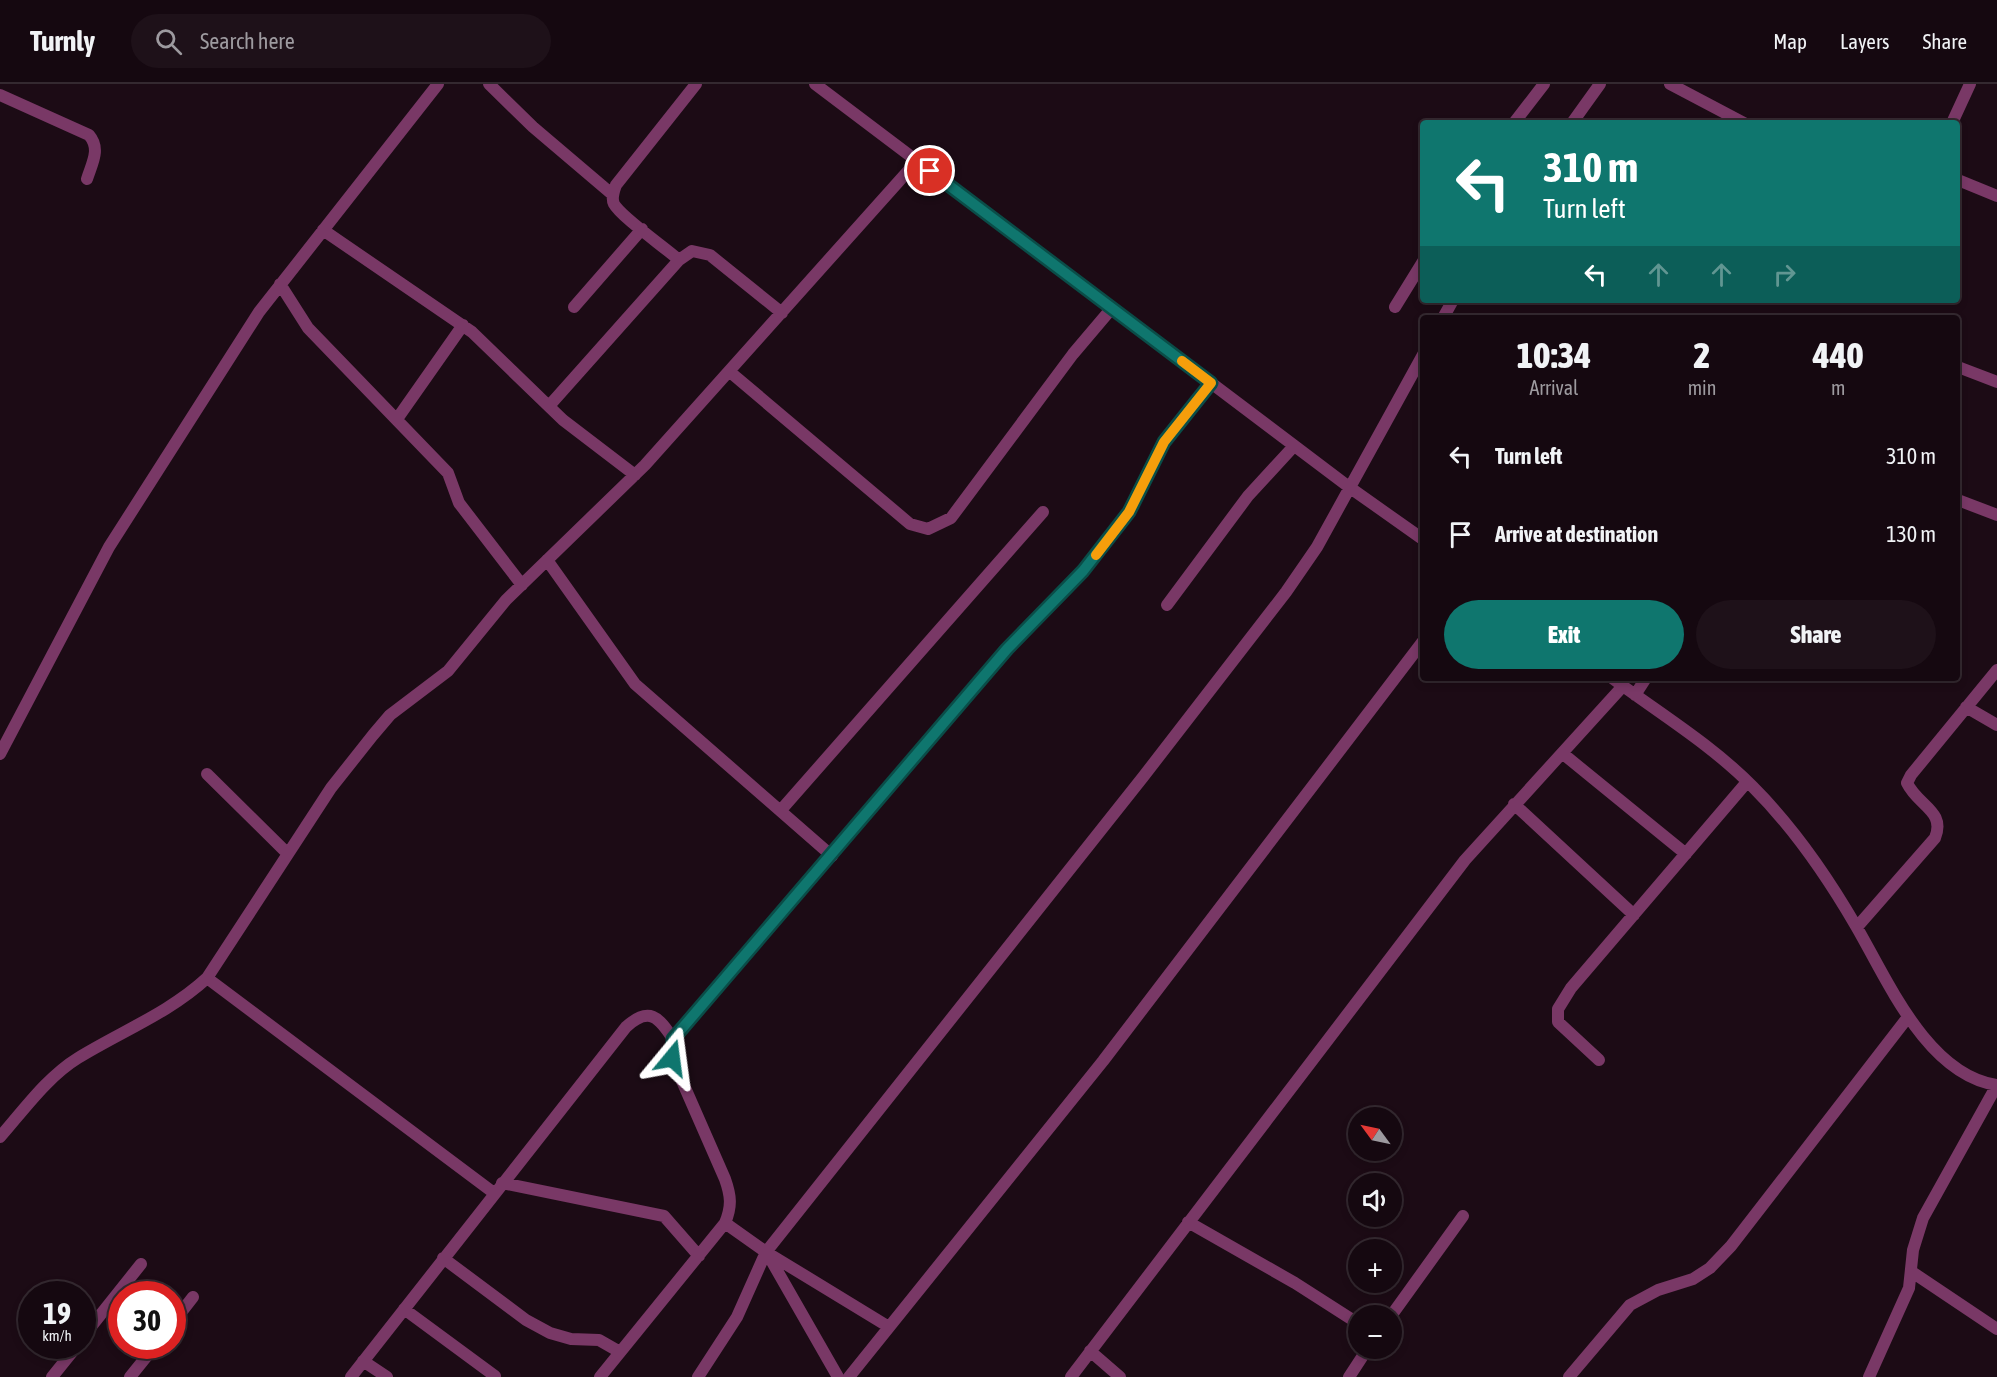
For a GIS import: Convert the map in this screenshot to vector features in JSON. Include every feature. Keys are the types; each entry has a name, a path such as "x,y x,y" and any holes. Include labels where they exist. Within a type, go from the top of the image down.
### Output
{"street":[{"path":"0,754 109,547 259,312 438,84"},
{"path":"489,84 533,127 613,195"},
{"path":"680,260 614,203 613,195 616,185 696,84"},
{"path":"815,84 1294,446 1420,537"},
{"path":"1516,120 1544,84"},
{"path":"1574,120 1600,84"},
{"path":"1670,84 1737,120"},
{"path":"1953,120 1970,84"},
{"path":"0,95 89,135 95,142 97,151 87,179"},
{"path":"0,1137 44,1088 75,1059 179,1002 207,978 331,788 379,728 390,716 448,670 506,600 635,475 730,372 917,161"},
{"path":"1960,181 1997,196"},
{"path":"573,307 642,229"},
{"path":"323,230 462,325 495,352 549,406 635,475"},
{"path":"549,406 680,260 692,251 710,255 782,314"},
{"path":"1395,307 1420,266"},
{"path":"280,284 308,328 448,473 459,503 522,585"},
{"path":"730,372 910,524 928,529 951,518 1073,354 1112,308"},
{"path":"397,419 462,325"},
{"path":"699,1377 737,1317 766,1252 1143,777 1286,592 1317,547 1420,360"},
{"path":"1960,368 1997,382"},
{"path":"600,1377 725,1223 731,1198 672,1058 673,1039 1007,649 1101,549 1129,512 1164,442 1211,383"},
{"path":"1167,605 1248,496 1294,446"},
{"path":"1960,501 1997,515"},
{"path":"781,810 1043,512"},
{"path":"547,560 635,684 832,856"},
{"path":"849,1377 1103,1061 1420,645"},
{"path":"1857,927 1935,838 1940,827 1938,819 1912,795 1907,783 1911,775 1997,670"},
{"path":"1616,681 1748,782 1781,817 1814,860 1857,927 1908,1017 1941,1054 1962,1071 1997,1085 1923,1218 1913,1250 1912,1272 1902,1305 1869,1377"},
{"path":"1635,695 1644,681"},
{"path":"1071,1377 1465,860 1623,686"},
{"path":"1966,707 1997,725"},
{"path":"1562,753 1686,854"},
{"path":"207,774 288,854"},
{"path":"1599,1060 1558,1022 1558,1009 1571,988 1748,782"},
{"path":"1514,804 1634,915"},
{"path":"207,978 498,1188 663,1216 699,1256"},
{"path":"351,1377 498,1188 635,1019 646,1015 657,1017 673,1039"},
{"path":"1569,1377 1630,1305 1658,1290 1693,1279 1710,1268 1731,1246 1908,1017"},
{"path":"1399,1305 1463,1216"},
{"path":"1188,1222 1295,1283 1348,1317"},
{"path":"725,1223 766,1252 889,1327"},
{"path":"766,1252 838,1377"},
{"path":"443,1258 526,1320 550,1333 571,1339 599,1340 620,1352"},
{"path":"96,1320 141,1264"},
{"path":"1912,1272 1997,1329"},
{"path":"186,1306 193,1297"},
{"path":"404,1309 495,1377"},
{"path":"1090,1351 1120,1377"},
{"path":"52,1377 67,1359"},
{"path":"130,1377 145,1359"},
{"path":"1349,1377 1361,1359"},
{"path":"363,1360 387,1377"}],"slow traffic":[{"path":"1096,555 1129,512 1164,442 1211,383 1182,361"}],"route":[{"path":"672,1058 673,1039 1007,649 1083,571 1101,549 1129,512 1164,442 1211,383 930,171"}]}
